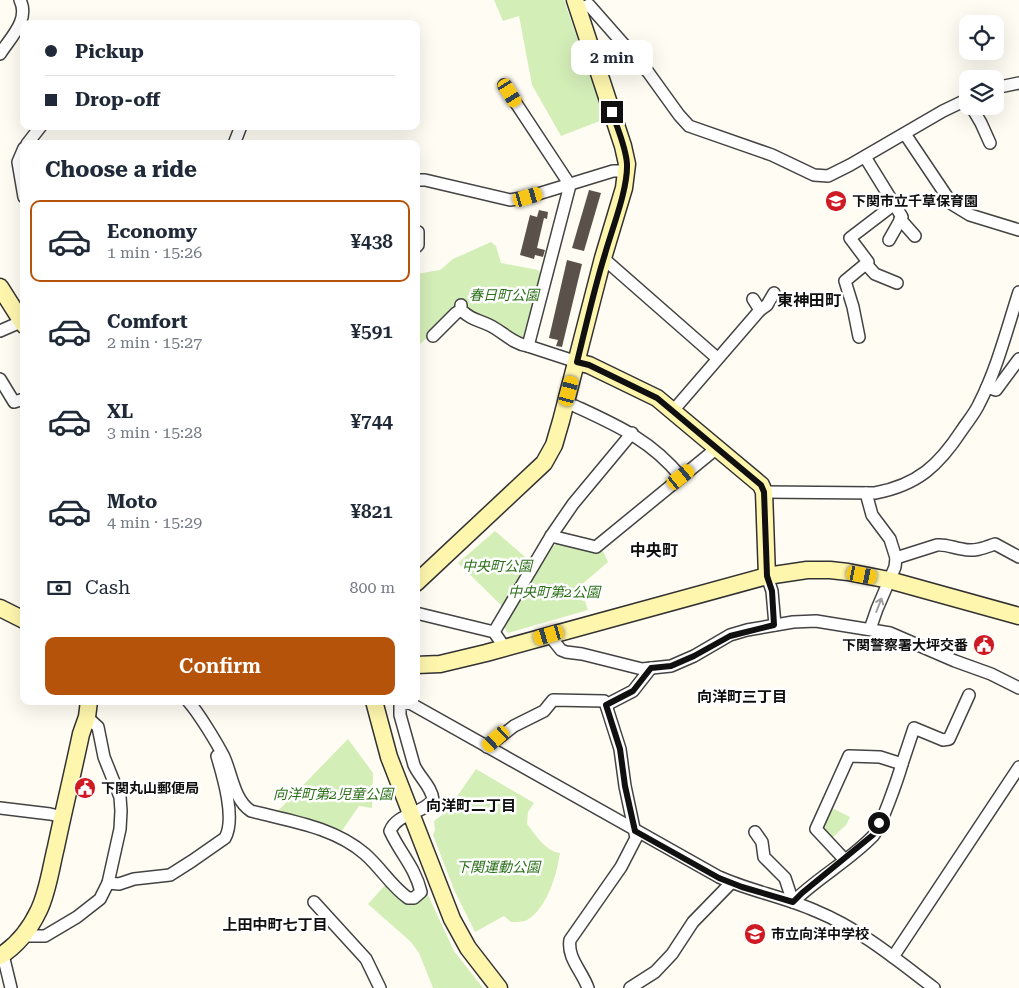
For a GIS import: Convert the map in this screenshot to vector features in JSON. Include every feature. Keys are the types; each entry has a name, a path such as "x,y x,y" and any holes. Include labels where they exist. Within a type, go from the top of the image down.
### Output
{"street":[{"path":"20,0 23,8 20,20"},
{"path":"420,579 544,463 554,445 577,362 624,188 627,164 623,146 577,5 589,5 648,72 689,126 772,155 814,174 828,176 959,104"},
{"path":"0,54 19,26 20,22"},
{"path":"1004,86 1019,83"},
{"path":"504,85 570,185 528,346"},
{"path":"976,115 990,143"},
{"path":"30,140 38,130"},
{"path":"905,134 952,204 970,215 1019,230"},
{"path":"20,157 18,162 20,174"},
{"path":"864,157 902,216 889,240"},
{"path":"420,180 510,200 528,197 613,171 626,171"},
{"path":"893,202 888,209 850,238 868,262 866,264 875,274 897,284"},
{"path":"900,219 915,236"},
{"path":"604,258 717,358"},
{"path":"859,337 852,301 845,281 866,264"},
{"path":"0,287 20,324 0,331"},
{"path":"764,492 866,494 893,489 912,481 938,463 979,406 1019,292"},
{"path":"678,405 717,358 760,310 767,305 774,293"},
{"path":"754,300 760,310"},
{"path":"433,336 461,307 468,317 489,325 521,345 589,365 657,398 761,485 764,492 767,576 772,591 774,625"},
{"path":"987,387 996,390 1019,359"},
{"path":"0,380 14,402 20,400"},
{"path":"575,406 632,434 681,477"},
{"path":"494,632 551,536 573,504 632,434"},
{"path":"551,536 596,547 717,448"},
{"path":"866,494 872,514 890,539 896,558 895,567 870,629"},
{"path":"896,558 937,544 964,550 975,550 995,544 1019,557"},
{"path":"420,665 440,664 767,576 807,570 830,570 889,580 1019,616"},
{"path":"0,608 20,618"},
{"path":"420,614 494,632 505,648"},
{"path":"549,635 566,652 582,654 642,669 671,666 694,656 730,636 774,625 816,621 890,633 955,661 997,676 1019,688"},
{"path":"606,705 633,691 651,668"},
{"path":"793,902 874,834 914,728 943,740 949,738 969,695"},
{"path":"487,747 514,726 544,712 553,700 604,701 606,705 620,749 625,786 636,838 621,867 570,940 569,949 584,976 588,988"},
{"path":"191,705 230,771 239,800 246,808 338,835 366,854 389,881 408,898 414,898 421,892 420,886 409,861 390,831 398,820 423,809 433,800 432,794 414,765 400,715 400,706 402,705"},
{"path":"375,705 389,757 452,919 468,948 499,988"},
{"path":"416,705 635,831 731,883 815,910 862,934 934,988"},
{"path":"11,988 1,955 14,946 23,936 40,908 88,709"},
{"path":"23,936 45,936 78,917 100,899 108,883 120,829 120,796 104,757 98,727 88,709"},
{"path":"108,883 119,884 170,875 225,838 230,820 223,778 213,740"},
{"path":"845,860 816,829 849,756 880,757 902,764"},
{"path":"894,957 1019,767"},
{"path":"0,808 62,817"},
{"path":"754,832 762,842 764,857 785,878 793,902"},
{"path":"630,988 655,972 672,954 693,922 731,883"},
{"path":"314,902 366,959 380,988"}],"green space":[{"path":"494,0 564,0 605,119 561,136 532,85 519,16 503,21"},
{"name":"春日町公園","path":"491,242 496,246 501,263 538,270 543,276 525,340 522,342 456,310 420,344 420,273 440,270 453,259"},
{"name":"中央町公園","path":"495,531 530,561 504,608 458,563"},
{"name":"中央町第2公園","path":"560,543 598,554 602,549 608,562 580,586 588,610 508,633 504,627 550,547"},
{"name":"向洋町第2児童公園","path":"348,739 373,773 372,808 359,806 341,832 275,814"},
{"name":"下関運動公園","path":"476,769 534,803 528,812 527,824 545,846 560,853 550,890 534,915 527,920 517,922 511,922 504,916 475,932 455,892 433,835 435,830 434,821 447,811"},
{"path":"832,808 850,817 846,825 831,839 824,831 824,823"},
{"name":"下関運動公園","path":"386,884 409,902 427,893 454,951 483,988 433,988 419,953 411,942 368,904"}],"building":[{"path":"589,190 601,193 584,251 572,248"},
{"path":"539,210 548,212 547,219 544,218 537,248 545,250 543,257 535,255 534,259 520,255 530,215 537,217"},
{"path":"567,260 582,264 562,347 556,346 558,340 549,338"}],"place":[{"name":"下関市立千草保育園","path":"836,201"},
{"name":"下関警察署大坪交番","path":"984,645"},
{"name":"下関丸山郵便局","path":"85,788"},
{"name":"市立向洋中学校","path":"755,934"}],"district":[{"name":"東神田町","path":"809,300"},
{"name":"中央町","path":"654,550"},
{"name":"向洋町三丁目","path":"742,697"},
{"name":"向洋町二丁目","path":"471,806"},
{"name":"上田中町七丁目","path":"275,925"}],"route":[{"path":"612,112 627,164 624,188 577,362 589,365 657,398 761,485 764,492 767,576 772,591 774,625 747,630 730,636 694,656 671,666 651,668 633,691 606,705 620,749 625,786 635,831 719,878 793,902 874,834 879,823"}]}
